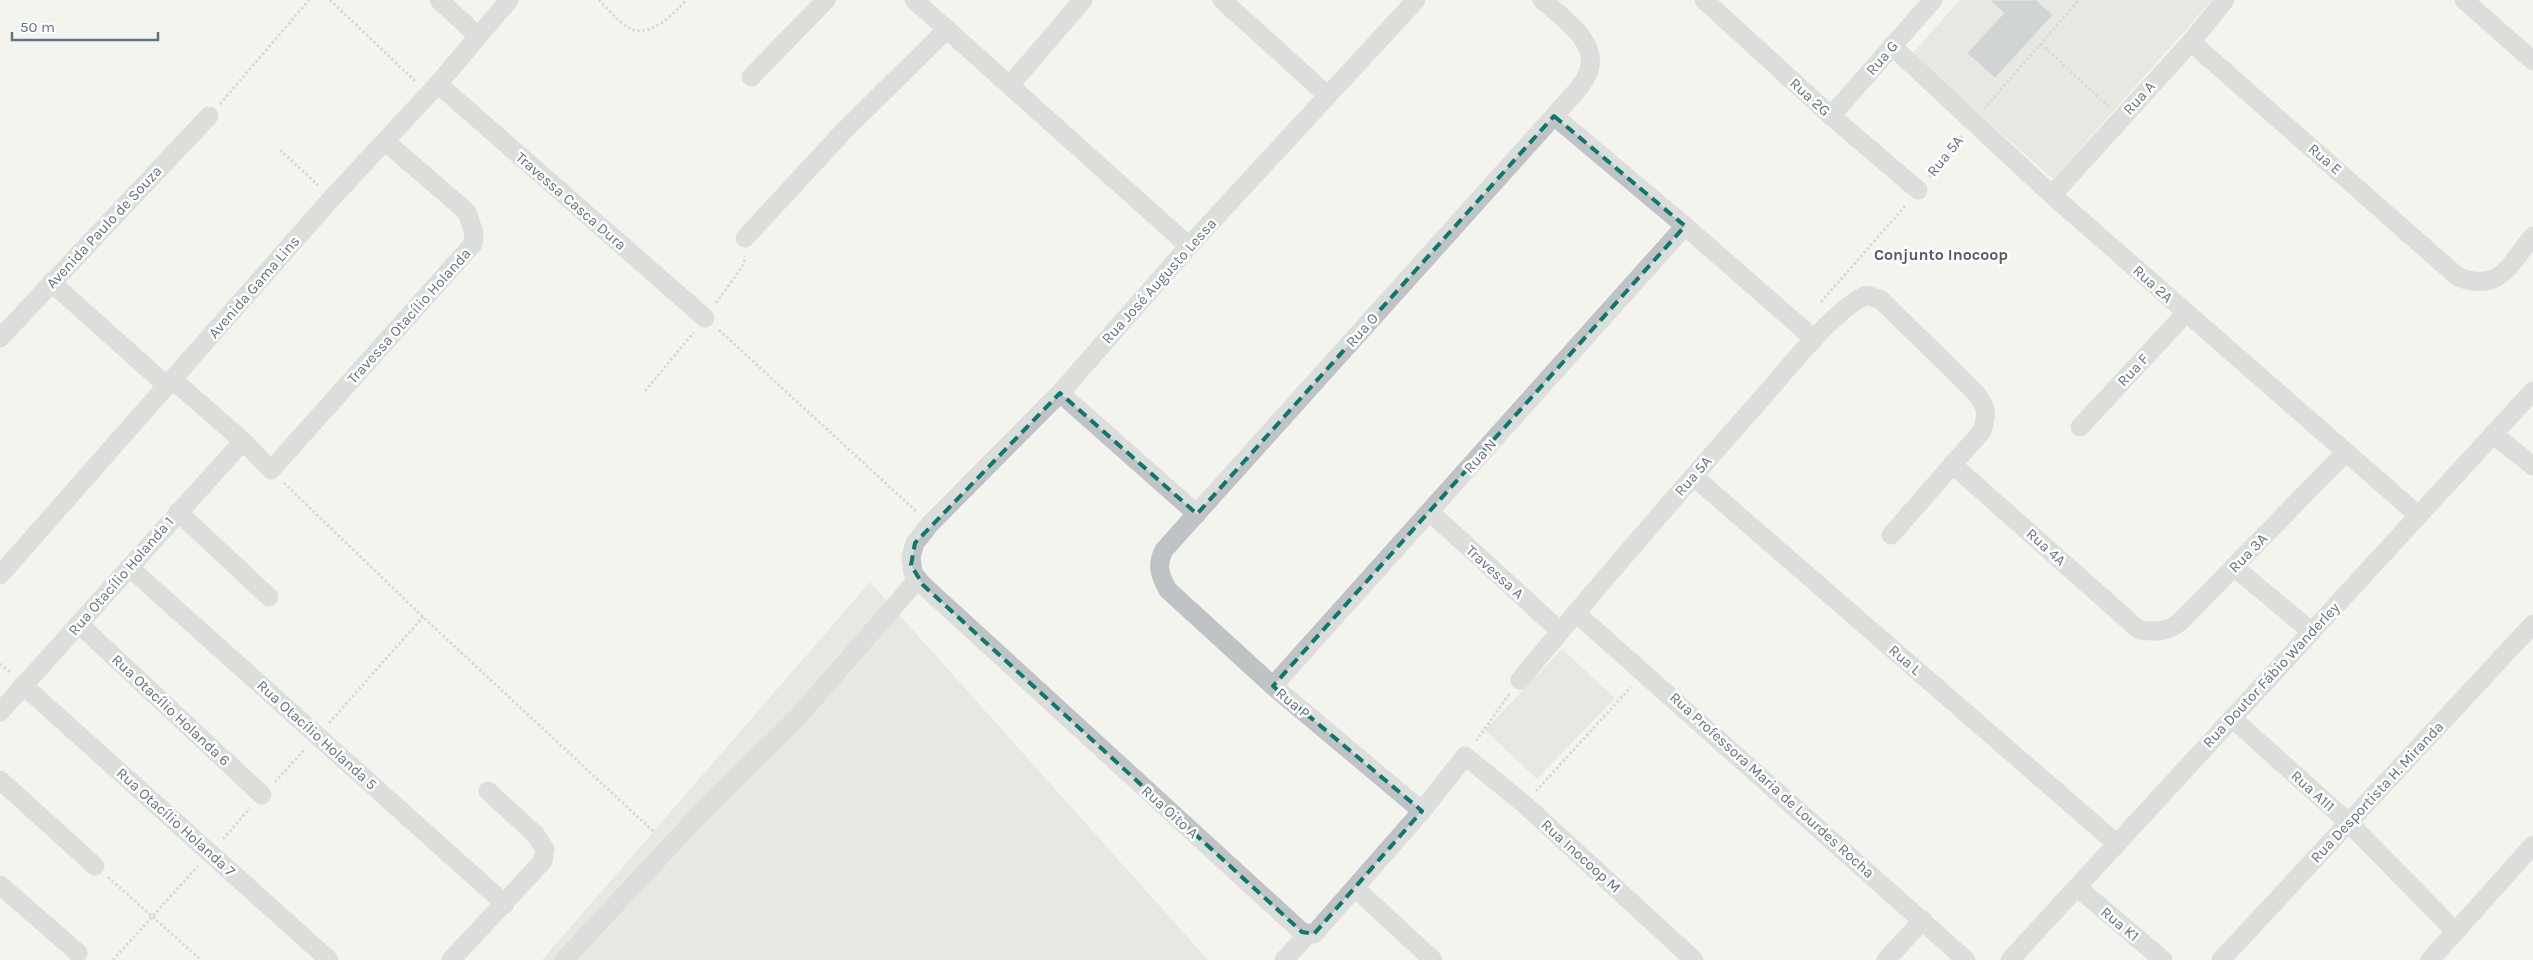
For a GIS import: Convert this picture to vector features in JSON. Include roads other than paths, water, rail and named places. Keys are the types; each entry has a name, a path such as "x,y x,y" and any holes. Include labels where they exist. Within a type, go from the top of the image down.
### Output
{"street":[{"path":"439,0 478,36"},
{"name":"Avenida Gama Lins","path":"0,575 332,198 386,142 433,89 509,0"},
{"path":"751,77 826,0"},
{"path":"914,0 1189,246"},
{"path":"1010,85 1083,0"},
{"path":"1222,0 1327,95"},
{"name":"Rua José Augusto Lessa","path":"914,572 915,543 930,524 1060,393 1189,246 1416,0"},
{"name":"Rua O","path":"1168,590 1161,577 1159,558 1164,550 1554,116 1586,77 1589,66 1586,42 1542,0"},
{"name":"Rua 2G","path":"1704,0 1832,116 1918,190"},
{"name":"Rua G","path":"1832,116 1933,0"},
{"name":"Rua A","path":"2052,195 2191,42 2225,0"},
{"path":"2464,0 2533,61"},
{"path":"745,238 843,132 947,28"},
{"name":"Rua E","path":"2191,42 2458,277 2474,283 2491,281 2500,276 2533,236"},
{"name":"Rua 2A","path":"1892,46 2052,195 2419,516"},
{"name":"Travessa Casca Dura","path":"433,89 705,318"},
{"name":"Avenida Paulo de Souza","path":"0,338 209,116"},
{"path":"1554,116 1685,226 1807,333"},
{"name":"Travessa Otacílio Holanda","path":"243,441 271,470 473,244 474,232 467,212 386,142"},
{"name":"Rua N","path":"1274,686 1685,226"},
{"path":"51,282 169,382 243,441"},
{"name":"Rua 5A","path":"1520,680 1693,476 1807,333 1859,298 1867,295 1881,300 1975,392 1984,404 1987,415 1982,431 1952,464"},
{"name":"Rua F","path":"2080,427 2186,313"},
{"name":"Rua Doutor Fábio Wanderley","path":"2010,960 2533,391"},
{"path":"1060,393 1197,514"},
{"path":"2493,434 2533,466"},
{"name":"Rua Otacílio Holanda 1","path":"0,712 243,441"},
{"name":"Rua 3A","path":"2140,630 2159,632 2172,628 2346,453"},
{"path":"1891,535 1952,464"},
{"name":"Rua 4A","path":"1952,464 2140,630"},
{"name":"Rua L","path":"1693,476 2117,844"},
{"path":"178,512 269,597"},
{"name":"Travessa A","path":"1430,512 1560,631"},
{"name":"Rua Otacílio Holanda 5","path":"129,567 505,904"},
{"path":"2234,567 2312,632"},
{"path":"564,960 641,877 796,718 914,572"},
{"name":"Rua Oito A","path":"914,572 1302,932 1308,934"},
{"name":"Rua P","path":"1168,590 1274,686 1422,811"},
{"name":"Rua Professora Maria de Lourdes Rocha","path":"1576,613 1645,672 1966,960"},
{"name":"Rua Otacílio Holanda 6","path":"80,624 262,795"},
{"name":"Rua Desportista H. Miranda","path":"2221,960 2533,624"},
{"name":"Rua Otacílio Holanda 7","path":"24,685 329,960"},
{"name":"Rua A1I1","path":"2232,718 2349,823 2456,931"},
{"name":"Rua Inocoop M","path":"1422,811 1465,756 1524,804 1694,960"},
{"path":"0,780 95,866"},
{"path":"451,960 544,861 546,849 535,834 488,792"},
{"path":"1284,960 1308,934 1314,934 1422,811"},
{"path":"2430,960 2533,845"},
{"path":"0,885 78,953"},
{"name":"Rua K1","path":"2077,887 2163,960"},
{"path":"1355,888 1433,960"},
{"path":"1886,960 1923,920"}],"district":[{"name":"Conjunto Inocoop","path":"1941,254"}]}
